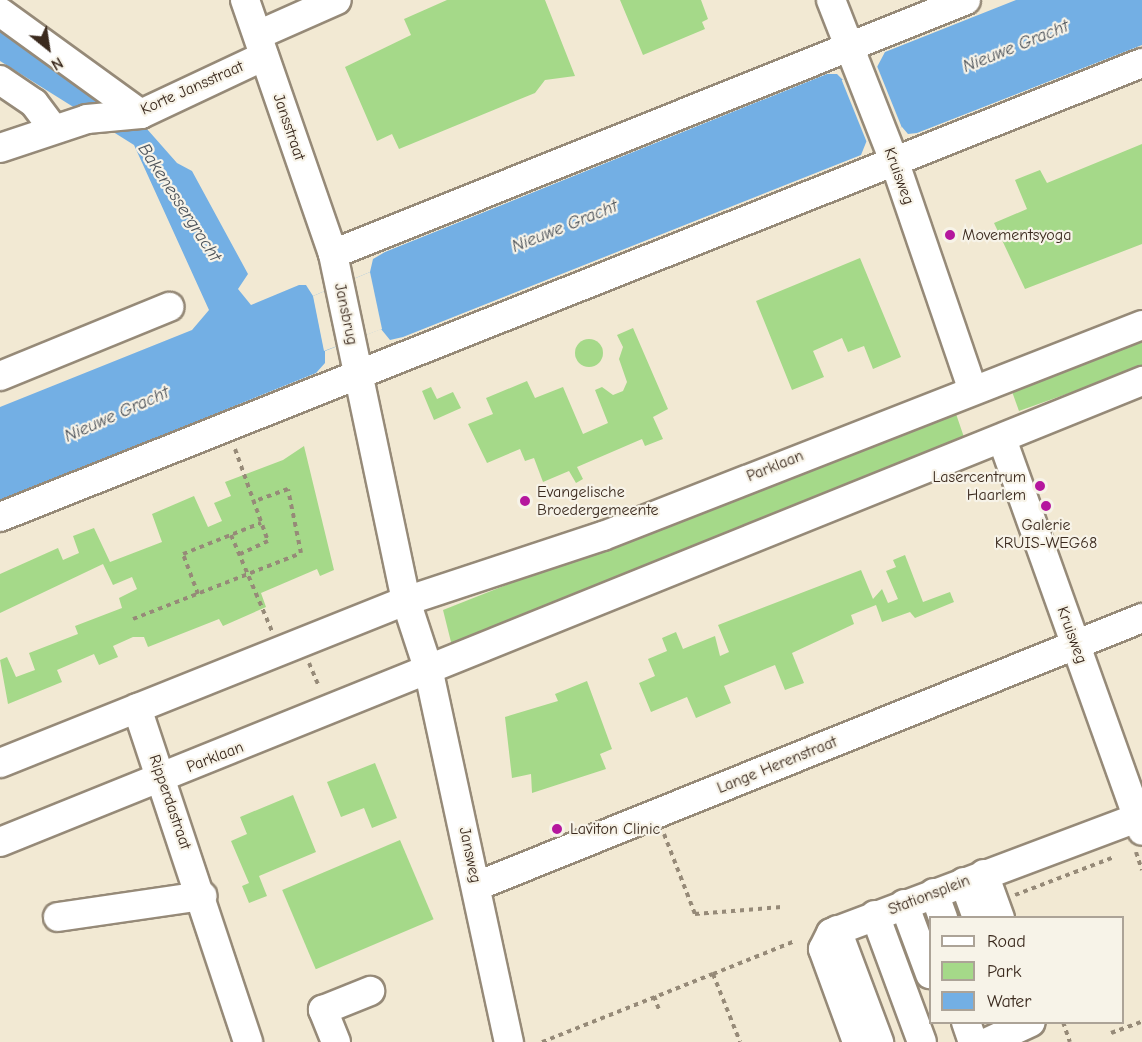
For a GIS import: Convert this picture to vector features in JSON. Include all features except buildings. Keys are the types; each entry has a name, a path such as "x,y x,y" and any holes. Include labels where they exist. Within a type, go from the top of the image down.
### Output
{"street":[{"name":"Jansstraat","path":"245,0 333,254"},
{"name":"Korte Jansstraat","path":"0,147 52,127 130,113 261,45 337,0"},
{"name":"Kruisweg","path":"831,0 895,163 972,388"},
{"path":"333,254 855,61 966,0"},
{"path":"0,12 130,113"},
{"path":"0,517 1142,63"},
{"path":"0,80 34,103 52,127"},
{"name":"Jansbrug","path":"333,254 352,341 356,374"},
{"path":"0,376 169,307"},
{"name":"Parklaan","path":"0,763 406,601 603,536 972,388 1142,325"},
{"path":"356,374 406,601 428,668"},
{"name":"Parklaan","path":"0,842 330,712 428,668 1142,381"},
{"name":"Kruisweg","path":"1002,439 1140,824"},
{"name":"Lange Herenstraat","path":"477,886 1075,643 1142,618"},
{"name":"Jansweg","path":"428,668 509,1042"},
{"name":"Ripperdastraat","path":"136,708 202,896 248,1042"},
{"name":"Stationsplein","path":"914,903 1140,824"},
{"path":"57,917 202,896"},
{"path":"914,903 954,916"},
{"path":"914,903 969,916"},
{"path":"914,903 929,926"},
{"path":"914,903 929,970"},
{"path":"914,903 929,1007"},
{"path":"879,1042 914,903"},
{"path":"902,1042 914,903"},
{"path":"914,903 922,1042"},
{"path":"857,1042 823,949 914,903 1009,910"},
{"path":"336,1042 323,1010 370,991"},
{"path":"932,1024 939,1042"},
{"path":"949,1024 956,1042"},
{"path":"966,1024 973,1042"}],"path":[{"path":"225,426 268,541 240,554"},
{"path":"133,619 301,553 288,489 253,502"},
{"path":"198,594 183,554 261,523"},
{"path":"231,535 248,574 330,712"},
{"path":"657,814 695,914 783,907"},
{"path":"1009,910 1015,895 1114,858"},
{"path":"542,1042 795,941"},
{"path":"713,974 740,1042"},
{"path":"654,996 659,1010"},
{"path":"1111,1033 1142,1022"},
{"path":"1063,1024 1070,1042"}],"green space":[{"path":"447,0 545,0 575,76 545,80 535,93 399,149 392,134 377,141 345,67 411,35 404,19"},
{"path":"620,0 701,0 708,19 702,22 705,29 643,55"},
{"path":"1142,144 1142,244 1025,289 994,223 1027,209 1015,180 1040,170 1047,183"},
{"path":"860,258 901,357 873,369 864,346 848,352 842,338 813,351 824,377 792,390 756,301"},
{"path":"633,328 668,409 653,417 663,439 645,446 642,439 577,467 583,479 576,483 569,471 543,482 534,458 525,461 520,449 487,463 468,424 493,414 486,398 527,381 535,398 563,387 583,434 608,423 595,390 602,387 613,395 623,391 627,382 619,359 623,347 617,335"},
{"path":"589,339 599,343 603,353 599,363 589,367 579,363 575,353 579,343"},
{"path":"1142,342 1142,367 1019,411 1010,386"},
{"path":"431,387 437,399 453,392 461,408 434,420 422,391"},
{"path":"954,408 967,446 885,469 452,646 443,610"},
{"path":"304,446 334,570 320,576 317,569 261,593 266,607 223,626 219,619 148,647 144,637 133,637 113,646 118,657 99,665 94,654 57,670 62,682 8,704 0,660 7,657 16,677 35,670 29,653 78,634 75,626 122,608 119,598 137,589 132,577 113,585 103,564 0,613 0,574 58,548 63,560 79,553 73,536 94,528 110,562 162,542 152,514 194,496 208,527 222,521 214,503 231,496 225,482 283,460"},
{"path":"905,555 923,602 950,592 954,602 915,618 910,612 882,622 876,605 851,615 854,624 792,653 804,683 785,690 775,665 724,686 731,703 696,718 687,697 651,712 639,683 655,676 648,659 667,651 662,638 676,632 683,649 715,636 720,656 729,652 718,625 861,570 873,599 882,589 888,603 898,599 886,571 896,567 893,560"},
{"path":"587,681 612,749 600,754 606,769 532,793 531,774 512,778 505,717 558,701 555,694"},
{"path":"375,763 397,818 372,828 364,808 341,817 327,782"},
{"path":"293,795 316,852 259,876 267,896 249,903 242,886 249,883 231,841 247,834 240,817"},
{"path":"400,840 434,919 316,969 282,890"}],"water":[{"path":"1016,0 1142,0 1142,45 917,133 908,134 902,127 867,140 861,155 403,337 390,340 381,329 325,351 325,363 316,373 0,501 0,407 192,330 209,310 134,145 0,61 0,31 147,129 177,163 192,171 248,274 238,289 251,305 299,285 306,285 313,296 370,272 373,259 385,252 827,74 837,74 843,80 877,67 885,52"}],"pier":[{"path":"877,66 902,127 866,141 842,80"},
{"path":"370,272 382,329 324,351 313,296"}],"place":[{"name":"Movementsyoga","path":"950,235"},
{"name":"Lasercentrum Haarlem","path":"1040,486"},
{"name":"Evangelische Broedergemeente","path":"525,501"},
{"name":"Galerie KRUIS-WEG68","path":"1046,506"},
{"name":"Laviton Clinic","path":"557,829"}],"water label":[{"name":"Nieuwe Gracht","path":"1016,47"},
{"name":"Bakenessergracht","path":"179,203"},
{"name":"Nieuwe Gracht","path":"565,227"},
{"name":"Nieuwe Gracht","path":"117,415"}]}
